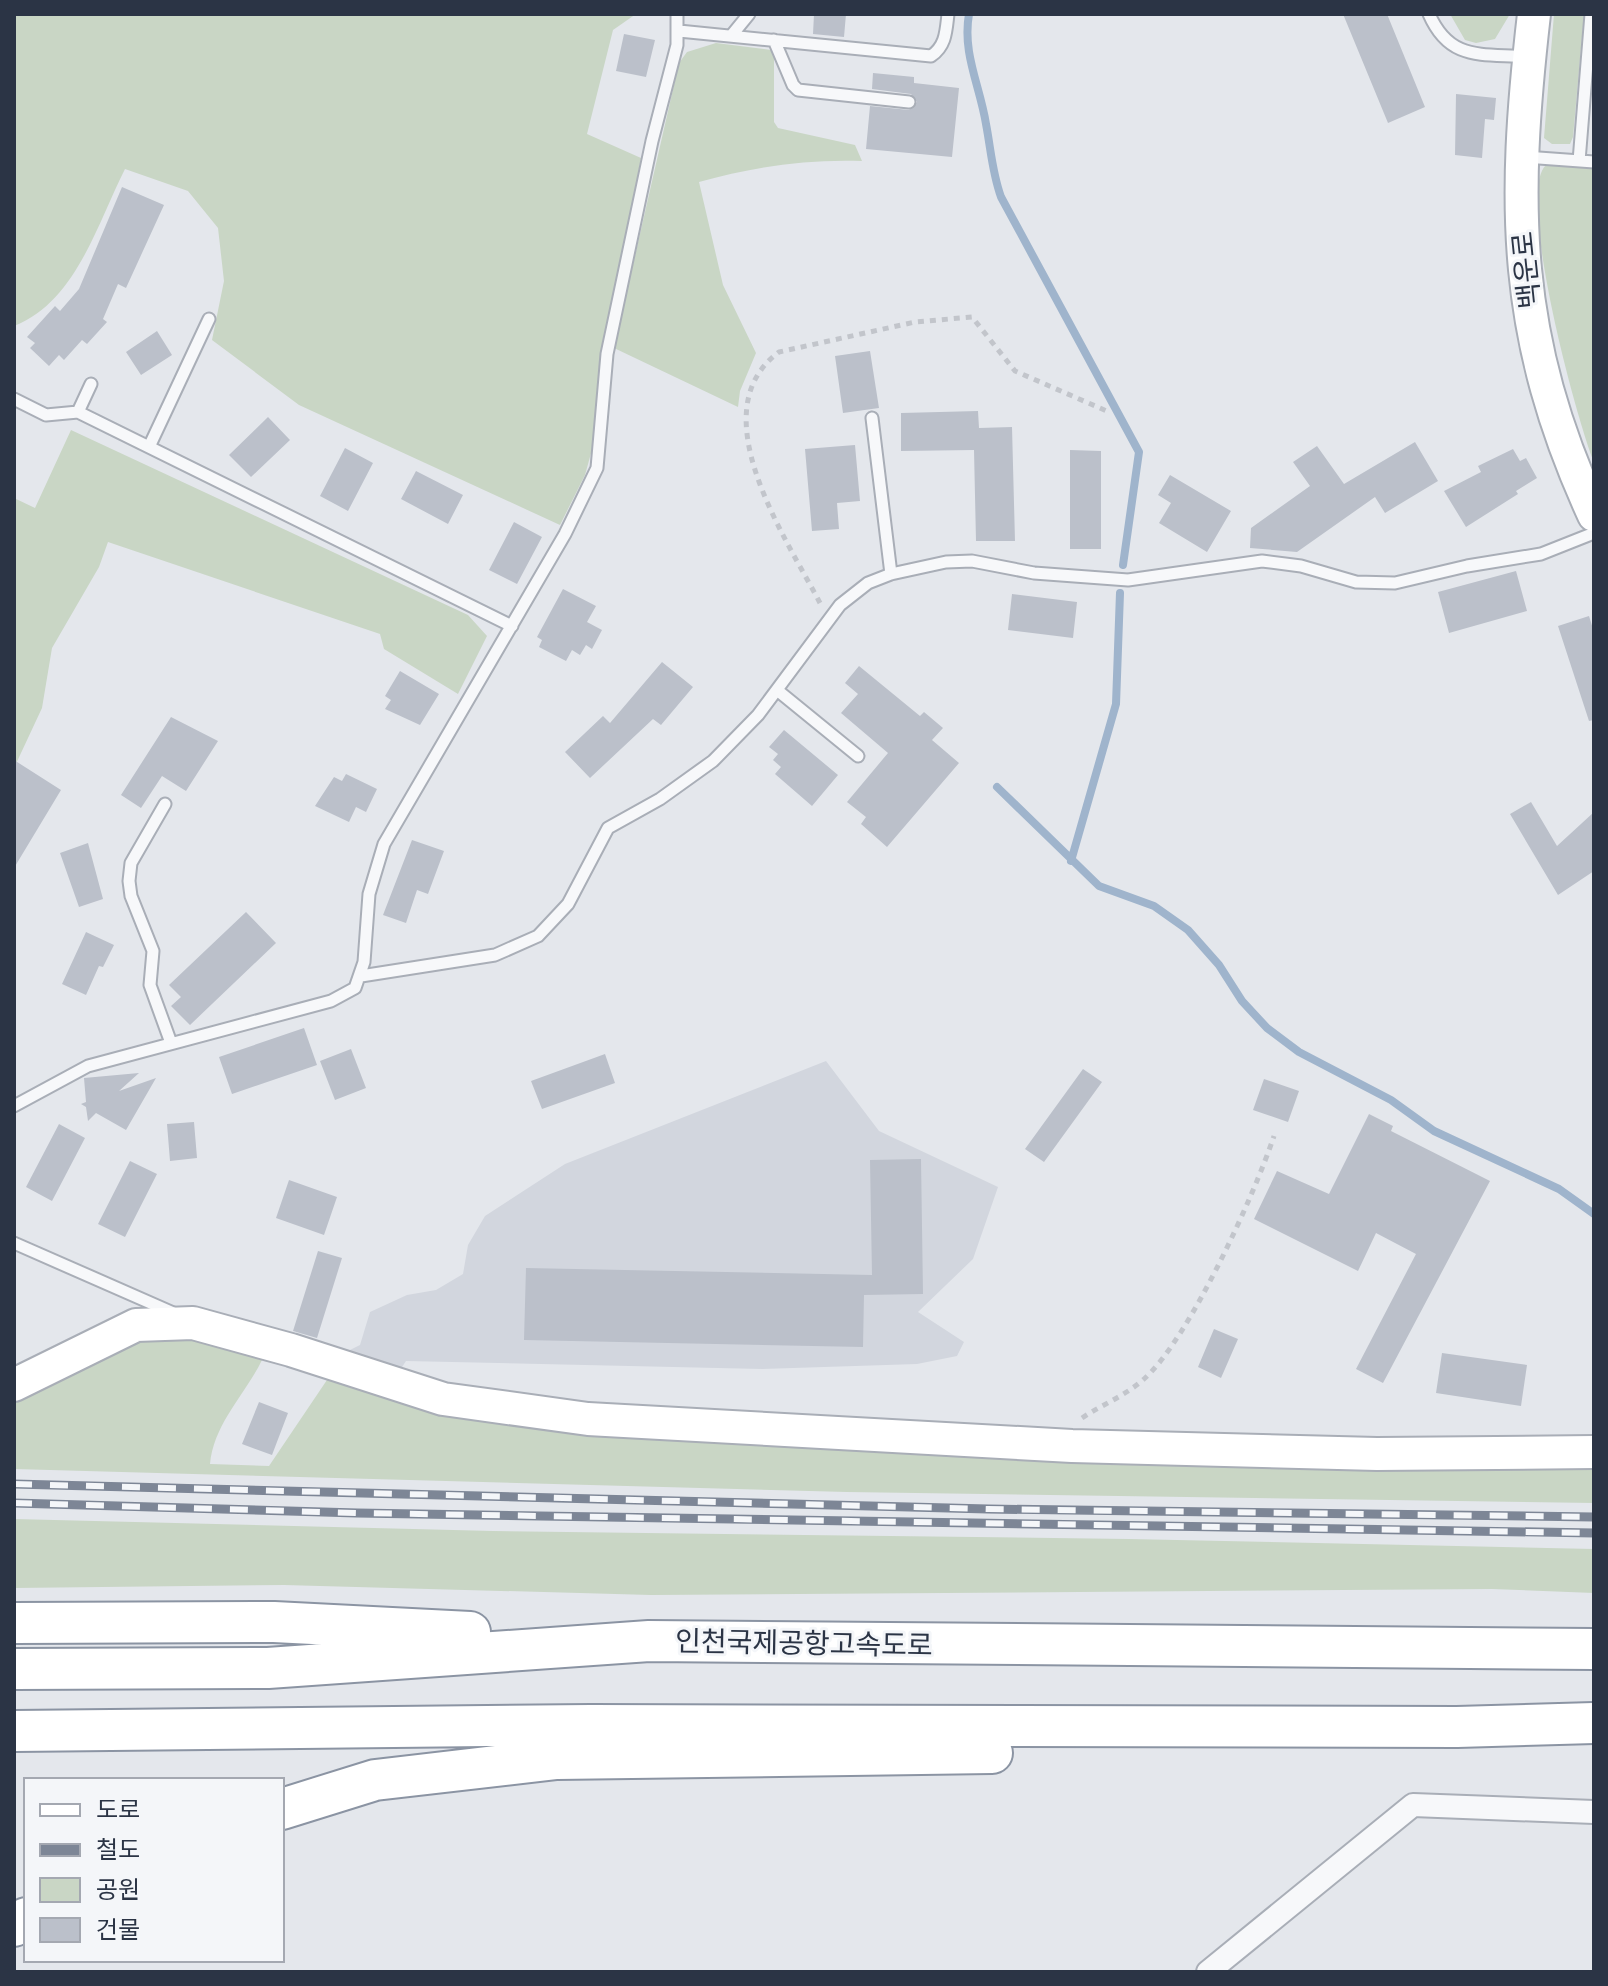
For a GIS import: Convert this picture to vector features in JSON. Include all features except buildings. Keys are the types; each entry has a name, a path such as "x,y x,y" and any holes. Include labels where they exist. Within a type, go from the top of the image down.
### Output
{"highway":[{"path":"14,1623 274,1622 649,1641"},
{"name":"인천국제공항고속도로","path":"14,1669 268,1668 649,1641 1594,1649"},
{"path":"14,1731 591,1725 1457,1727 1594,1723"},
{"path":"284,1808 375,1780 557,1759 1127,1751 1457,1727"}],"street":[{"name":"백운로","path":"1534,14 1520,157 1522,262 1538,357 1558,430 1594,515"},
{"path":"14,1385 136,1325 193,1323 291,1350 405,1388 476,1406 664,1426 780,1428 1057,1445 1377,1454 1594,1452"},
{"path":"1208,1972 1413,1805 1594,1812"}],"lane":[{"path":"14,1106 88,1066 331,1001 355,988 361,976 369,894 384,844 565,534 597,468 607,354 679,31 677,14"},
{"path":"731,36 749,14"},
{"path":"679,31 931,56 939,51 945,40 948,14"},
{"path":"1429,14 1437,34 1458,50 1529,57"},
{"path":"1579,161 1591,14"},
{"path":"774,40 798,90 909,102"},
{"path":"1520,157 1594,162"},
{"path":"149,447 209,319"},
{"path":"78,412 91,384"},
{"path":"14,399 46,415 78,412 512,626"},
{"path":"872,418 891,574"},
{"path":"361,976 495,955 538,936 568,904 608,828 669,793 713,761 777,690 840,605 868,583 891,574 946,562 972,561 1034,573 1128,580 1262,561 1301,566 1356,582 1395,583 1467,566 1541,554 1594,533"},
{"path":"777,690 858,756"},
{"path":"165,804 131,863 129,881 131,896 153,951 150,985 171,1043"},
{"path":"14,1243 193,1323"}],"path":[{"path":"1057,1445 1073,1423 1123,1396 1147,1377 1168,1351 1192,1313 1274,1136"}],"shaded area":[{"path":"826,1061 879,1131 998,1187 973,1259 918,1312 964,1342 957,1356 917,1364 762,1369 406,1361 398,1373 338,1356 360,1345 370,1312 407,1295 436,1290 463,1274 468,1245 485,1216 565,1164"}],"green space":[{"path":"14,14 636,14 613,30 587,134 641,158 600,368 593,446 585,475 560,525 299,405 212,340 224,281 218,228 188,191 125,169 94,237 69,280 54,299 35,315 14,326"},
{"path":"1450,14 1510,14 1495,39 1476,43 1465,40"},
{"path":"1554,14 1584,14 1570,144 1552,144 1544,138"},
{"path":"716,43 771,50 774,56 774,122 778,128 855,145 862,161 780,165 699,182 723,285 756,353 740,391 738,407 614,348 679,63 687,52"},
{"path":"1546,165 1594,169 1594,462 1563,357 1543,260 1538,184"},
{"path":"71,430 468,615 487,636 458,694 384,649 380,634 108,542 99,567 52,648 42,708 14,768 14,498 35,508"},
{"path":"167,1332 259,1351 262,1360 217,1435 210,1464 269,1466 329,1377 465,1415 1594,1464 1594,1503 847,1492 14,1469 14,1403 82,1369 118,1346"},
{"path":"14,1519 493,1531 1594,1549 1594,1593 1492,1589 651,1595 284,1585 14,1588"}],"waterway":[{"path":"969,14 970,56 1001,197 1139,452 1123,565"},
{"path":"1071,861 1116,704 1120,593"},
{"path":"997,787 1099,886 1154,906 1188,930 1219,965 1242,1001 1267,1028 1299,1052 1391,1100 1434,1131 1559,1189 1594,1214"}],"railway":[{"path":"14,1484 988,1509 1594,1517"},
{"path":"14,1503 357,1513 1594,1533"}]}
